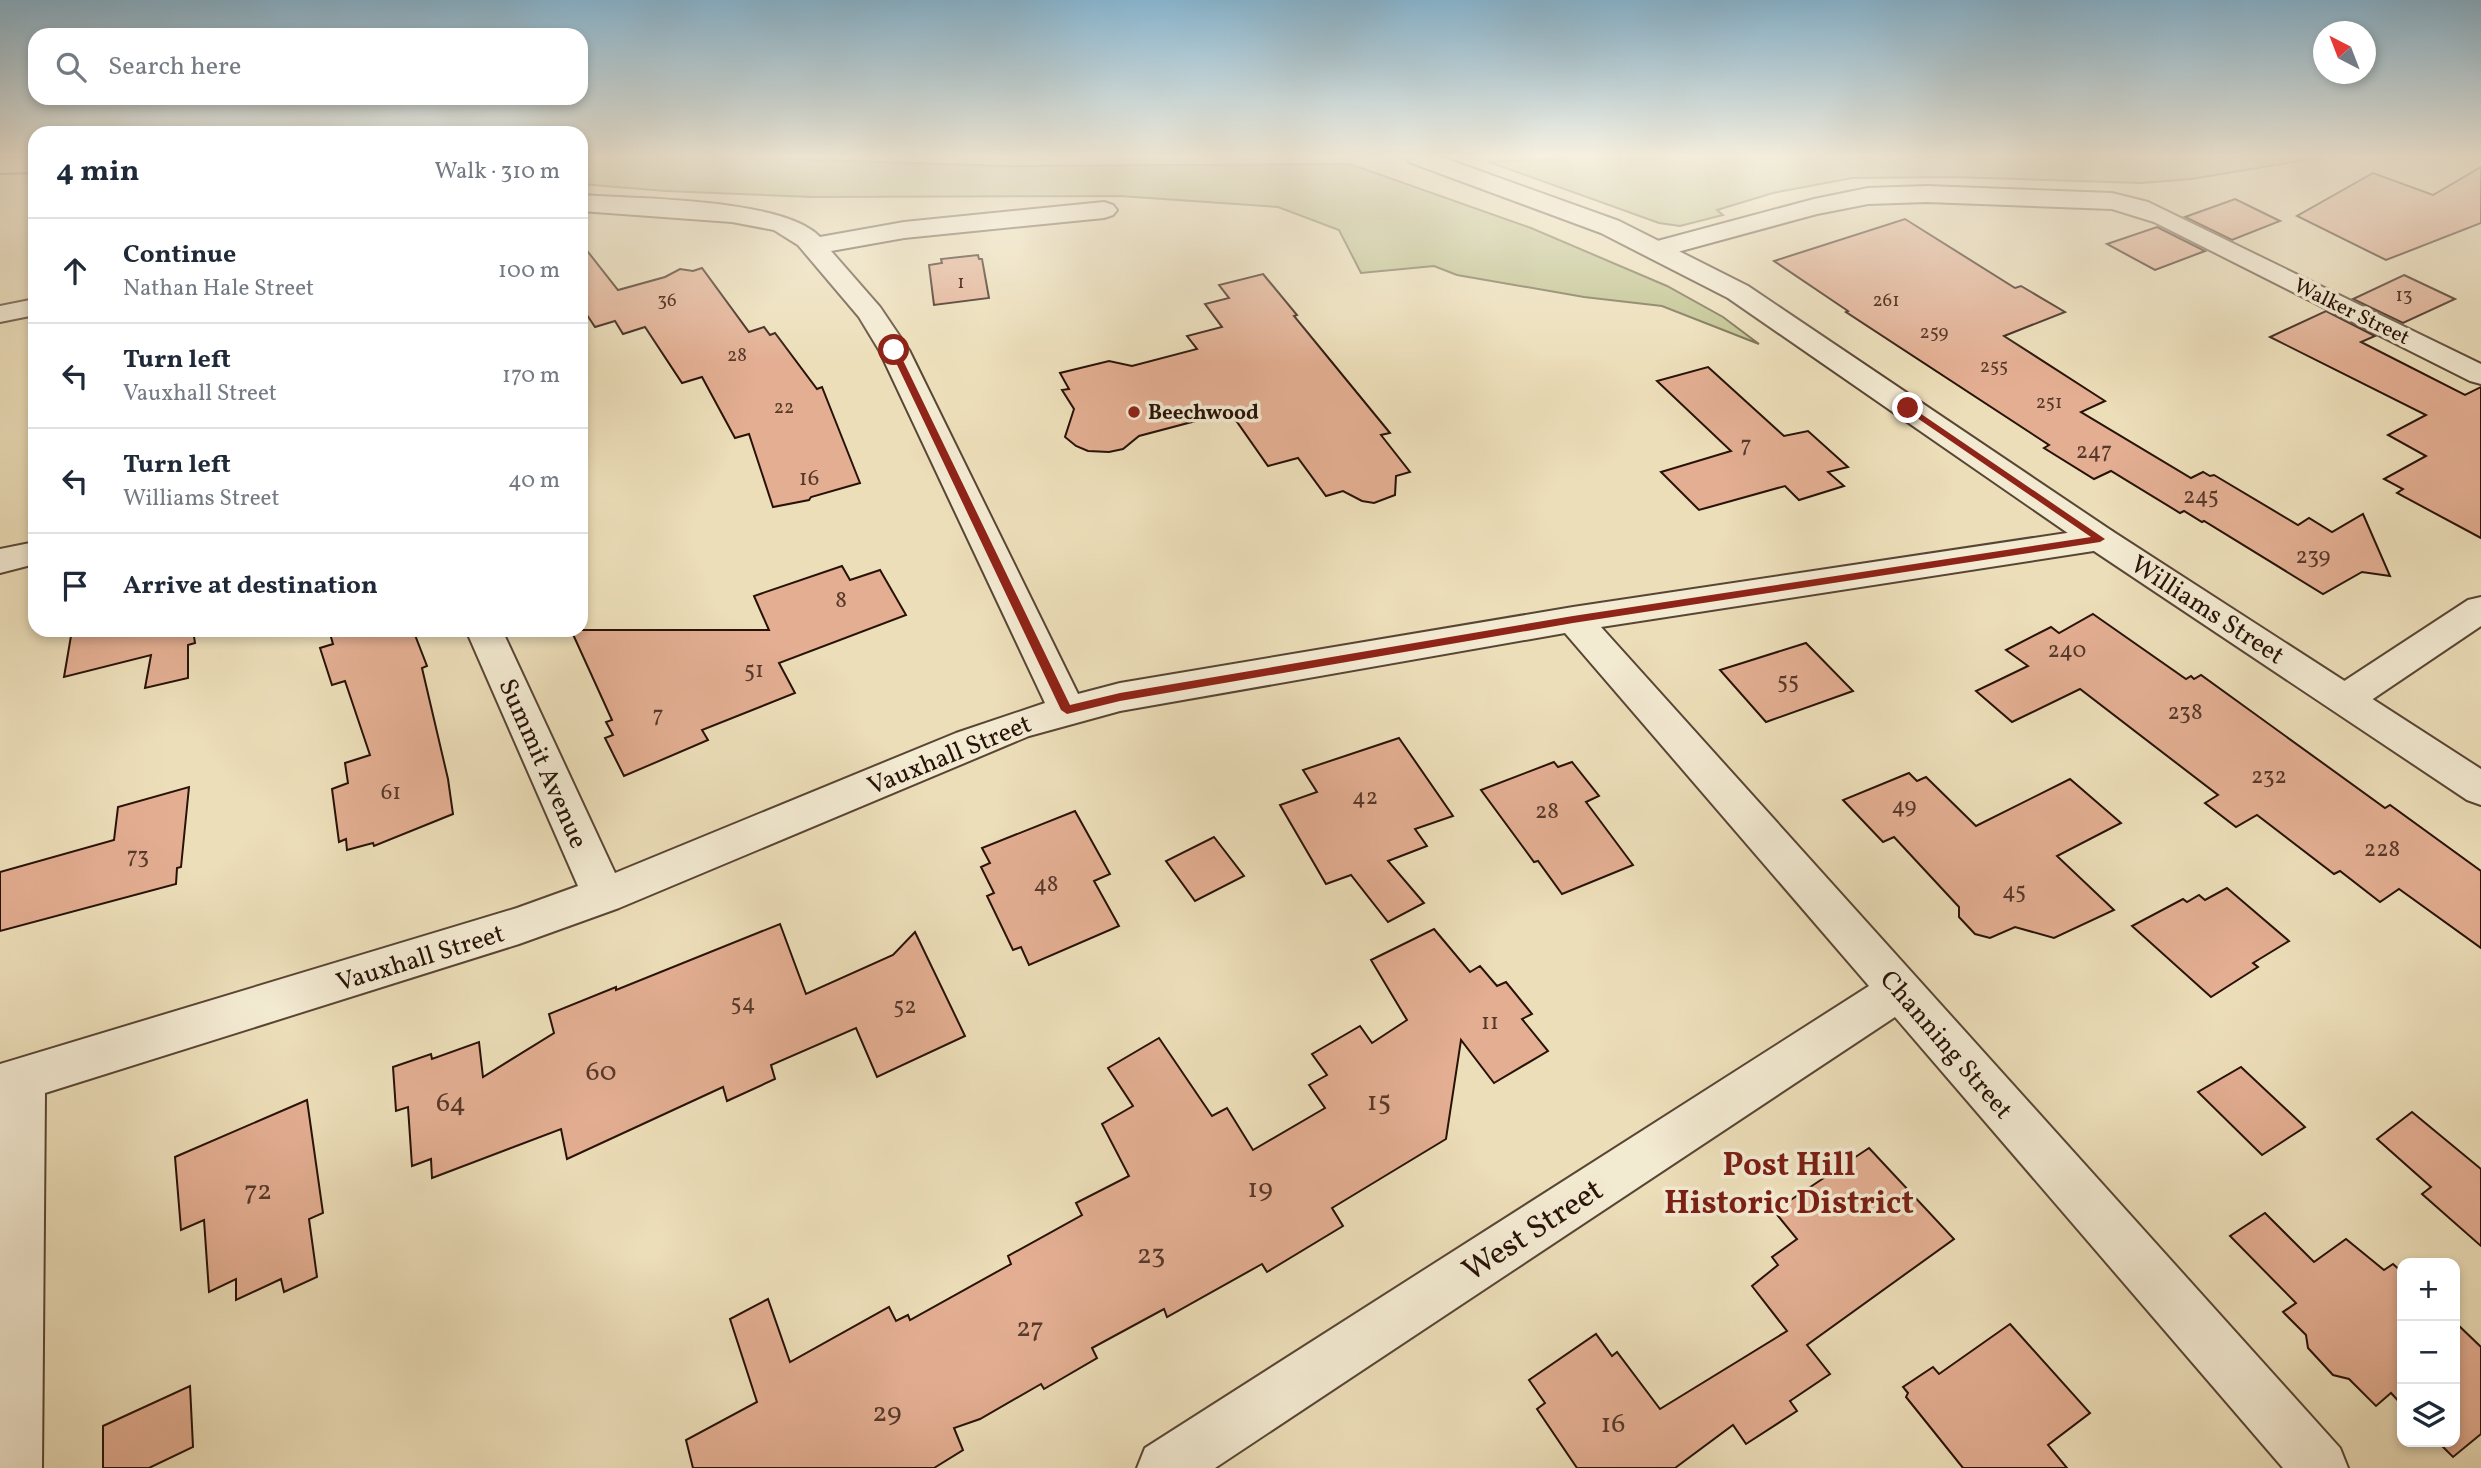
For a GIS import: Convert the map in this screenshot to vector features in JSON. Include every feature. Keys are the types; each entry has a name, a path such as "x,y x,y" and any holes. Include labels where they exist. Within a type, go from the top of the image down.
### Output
{"street":[{"path":"784,226 796,230 814,246 870,313 894,350 1067,710"},
{"path":"814,246 947,226"},
{"name":"Williams Street","path":"1605,226 1659,249 1738,292 1779,318 2100,539 2481,789"},
{"name":"Walker Street","path":"1659,249 1746,226"},
{"name":"Walker Street","path":"2179,226 2481,375"},
{"path":"0,314 28,308"},
{"name":"Vauxhall Street","path":"11,1083 519,926 604,896 970,743 1067,710 1120,697 1573,620 2100,539"},
{"path":"0,561 28,555"},
{"path":"2345,699 2481,609"},
{"name":"Channing Street","path":"1573,620 2320,1468"},
{"name":"Summit Avenue","path":"487,637 604,896"},
{"name":"West Street","path":"1166,1468 1900,990"},
{"path":"11,1083 14,1468"}],"green space":[{"path":"1327,226 1524,226 1667,286 1723,317 1759,344 1662,306 1584,297 1457,275 1434,266 1361,273 1339,230"}],"building":[{"path":"1885,226 1915,226 2015,288 2021,286 2065,312 2004,336 2105,401 2081,412 2191,478 2203,472 2214,475 2298,525 2309,518 2332,532 2363,514 2390,576 2362,572 2323,594 2204,521 2184,511 2180,513 2111,471 2094,479 2044,448 2049,445 1846,312 1848,311 1774,261"},
{"path":"2202,226 2269,226 2232,240"},
{"path":"2316,226 2475,226 2386,260"},
{"path":"2157,227 2205,251 2155,270 2107,244"},
{"path":"588,252 618,290 665,277 680,269 693,271 702,268 749,332 764,327 770,335 775,333 817,389 822,387 860,483 811,497 809,500 773,507 749,434 735,438 702,377 682,383 645,327 623,334 615,321 595,327 588,316"},
{"path":"978,255 979,259 982,259 989,298 934,305 929,265 942,263 941,259"},
{"name":"Beechwood","path":"1263,274 1390,433 1381,435 1410,472 1396,476 1395,495 1374,503 1362,501 1343,491 1326,496 1298,458 1268,466 1230,412 1139,436 1123,449 1109,452 1088,451 1065,437 1074,409 1062,390 1069,389 1060,373 1109,361 1132,366 1197,349 1187,336 1222,327 1205,304 1229,298 1219,285"},
{"path":"2404,275 2455,299 2403,323 2353,299"},
{"path":"2326,311 2375,336 2361,342 2465,395 2481,387 2481,538 2397,493 2403,489 2384,479 2426,456 2388,435 2426,415 2270,337"},
{"path":"1708,367 1784,436 1808,431 1848,467 1828,472 1844,486 1799,500 1785,486 1699,510 1661,472 1731,451 1657,381"},
{"path":"842,566 850,580 880,570 906,615 779,663 795,693 702,730 708,740 624,776 605,738 613,735 606,722 612,720 574,637 588,637 588,630 769,630 754,596"},
{"path":"2093,614 2186,679 2201,675 2385,808 2390,805 2481,871 2481,948 2399,889 2380,902 2340,871 2334,874 2257,815 2236,827 2205,803 2218,795 2080,689 2012,722 1976,691 2028,666 2006,650 2051,627 2059,633"},
{"path":"71,637 194,637 195,643 188,645 188,678 145,688 151,655 64,677"},
{"path":"331,637 416,637 427,666 422,668 448,779 453,814 374,846 373,843 347,850 346,839 339,842 332,789 348,783 345,763 370,755 345,681 332,685 320,648 333,644"},
{"path":"1806,643 1853,691 1766,722 1720,670"},
{"path":"1399,738 1453,816 1415,829 1427,846 1388,861 1424,903 1388,922 1351,875 1326,884 1280,805 1317,792 1303,770"},
{"path":"1554,762 1558,767 1572,762 1599,796 1586,802 1633,865 1562,894 1538,861 1534,862 1481,790"},
{"path":"1909,773 1917,781 1926,777 1976,826 2070,779 2121,823 2057,856 2114,910 2054,938 2015,927 1990,938 1975,934 1959,917 1959,907 1894,837 1883,842 1843,800"},
{"path":"189,787 181,867 177,868 176,884 0,931 0,872 114,840 118,807"},
{"path":"1075,811 1110,874 1094,881 1119,926 1029,965 1021,947 1013,950 987,896 994,893 981,867 990,863 982,848"},
{"path":"1214,837 1244,876 1195,901 1166,861"},
{"path":"2227,888 2289,941 2253,963 2258,967 2211,997 2132,926 2183,899 2187,902 2199,895 2205,900"},
{"path":"780,924 806,994 893,955 915,932 965,1036 877,1077 856,1028 771,1065 775,1079 727,1101 723,1087 567,1159 561,1129 432,1178 431,1159 412,1166 408,1107 396,1111 393,1067 431,1054 432,1059 479,1042 483,1077 554,1033 549,1014"},
{"path":"1434,929 1470,972 1480,966 1497,986 1506,982 1532,1014 1522,1019 1548,1051 1494,1083 1461,1040 1446,1139 1332,1208 1343,1226 1267,1272 1262,1264 1167,1317 1164,1309 1092,1348 1097,1358 1044,1389 1041,1384 980,1419 954,1428 963,1450 934,1468 693,1468 686,1440 757,1402 730,1319 768,1299 790,1362 889,1307 896,1321 908,1315 910,1320 1011,1264 1008,1256 1082,1215 1076,1203 1129,1176 1102,1124 1133,1106 1108,1068 1159,1038 1212,1116 1227,1108 1253,1150 1325,1108 1309,1085 1327,1075 1312,1054 1360,1026 1372,1043 1407,1020 1371,960"},
{"path":"2241,1067 2305,1127 2262,1155 2198,1092"},
{"path":"307,1100 323,1213 309,1219 317,1277 284,1292 281,1279 236,1300 236,1279 209,1292 204,1220 181,1230 175,1157"},
{"path":"2412,1112 2481,1169 2481,1246 2422,1194 2431,1187 2377,1139"},
{"path":"1869,1148 1954,1239 1807,1345 1830,1374 1790,1401 1797,1411 1746,1444 1733,1425 1675,1468 1577,1468 1537,1409 1545,1403 1529,1380 1596,1334 1612,1356 1617,1352 1660,1409 1787,1331 1752,1286 1778,1265 1772,1257 1797,1239 1774,1211"},
{"path":"2265,1213 2314,1262 2346,1239 2384,1270 2393,1264 2397,1268 2397,1400 2391,1393 2376,1406 2349,1379 2333,1375 2308,1348 2306,1335 2283,1312 2296,1303 2230,1236"},
{"path":"2010,1324 2090,1413 2048,1445 2067,1468 1963,1468 1906,1397 1908,1393 1903,1387 1933,1367 1939,1374"},
{"path":"2460,1327 2481,1347 2481,1434 2453,1457 2443,1447 2460,1447"},
{"path":"190,1386 193,1447 149,1468 103,1468 103,1426"}],"place":[{"name":"Beechwood","path":"1134,412"}],"district":[{"name":"Post Hill Historic District","path":"1789,1182"}],"route":[{"path":"894,350 1067,710 1120,697 1573,620 2100,539 1908,408"}]}
